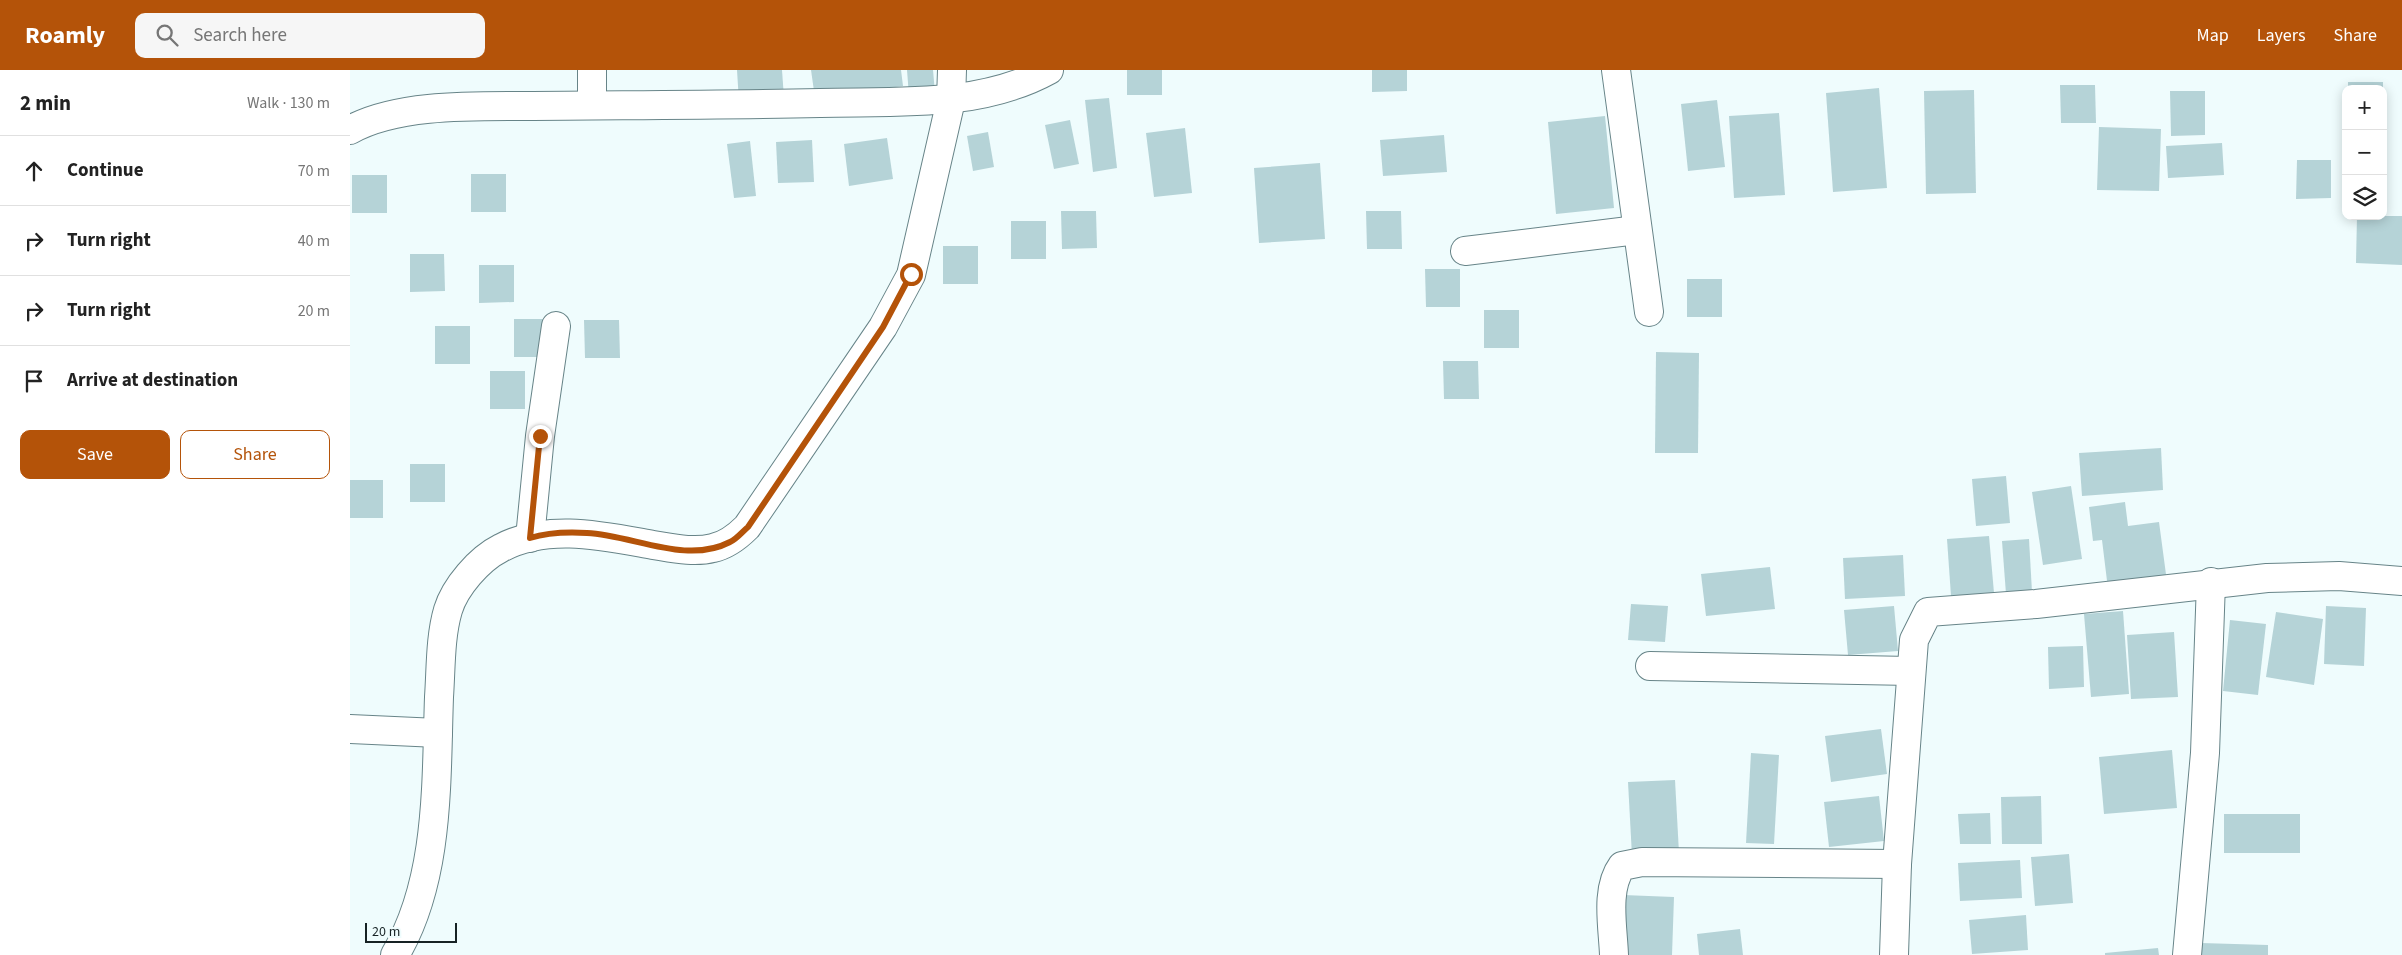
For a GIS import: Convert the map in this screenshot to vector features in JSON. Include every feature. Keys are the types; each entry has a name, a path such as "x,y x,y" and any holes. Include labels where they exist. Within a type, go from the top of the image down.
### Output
{"street":[{"path":"592,70 592,105"},
{"path":"395,955 401,945 422,890 434,824 441,653 448,609 469,572 500,548 530,538 587,533 667,548 695,550 713,548 732,541 748,527 883,327 911,274 951,100 952,70"},
{"path":"350,130 410,111 474,106 769,104 951,100 1003,88 1049,70"},
{"path":"1616,70 1648,312"},
{"path":"1465,251 1637,230"},
{"path":"530,538 540,436 556,326"},
{"path":"1894,955 1897,864 1914,640 1928,612 2036,604 2211,582 2267,578 2339,576 2402,581"},
{"path":"2187,955 2205,754 2211,582"},
{"path":"1650,666 1911,671"},
{"path":"350,729 438,733"},
{"path":"1614,955 1612,893 1616,875 1622,866 1642,862 1897,864"}],"building":[{"path":"737,70 782,70 784,98 739,102"},
{"path":"811,70 901,70 903,86 815,98"},
{"path":"907,70 933,70 935,93 909,96"},
{"path":"1127,70 1162,70 1162,95 1127,95"},
{"path":"1372,70 1407,70 1407,91 1372,92"},
{"path":"2348,82 2383,82 2383,85 2348,85"},
{"path":"2060,85 2095,85 2096,123 2061,123"},
{"path":"1879,88 1887,188 1833,192 1826,93"},
{"path":"1974,90 1976,193 1926,194 1924,91"},
{"path":"2170,91 2205,91 2205,135 2171,136"},
{"path":"1109,98 1117,168 1093,172 1085,100"},
{"path":"1717,100 1725,167 1688,171 1681,104"},
{"path":"1779,113 1785,195 1734,198 1729,116"},
{"path":"1605,116 1614,208 1556,214 1548,122"},
{"path":"1070,120 1079,164 1054,169 1045,125"},
{"path":"2099,127 2161,129 2159,191 2097,190"},
{"path":"1185,128 1192,193 1154,197 1146,133"},
{"path":"988,132 994,167 973,171 967,136"},
{"path":"1444,135 1447,172 1383,176 1380,140"},
{"path":"887,138 893,179 849,186 844,144"},
{"path":"812,140 814,182 778,183 776,142"},
{"path":"750,141 756,196 734,198 727,144"},
{"path":"2222,143 2224,175 2168,178 2166,146"},
{"path":"2297,160 2331,160 2331,198 2296,199"},
{"path":"1320,163 1325,239 1259,243 1254,168"},
{"path":"471,174 506,174 506,212 471,212"},
{"path":"352,175 387,175 387,213 352,213"},
{"path":"1061,211 1096,211 1097,248 1062,249"},
{"path":"1366,211 1401,211 1402,249 1367,249"},
{"path":"2387,216 2402,216 2402,265 2356,263 2357,220 2387,220"},
{"path":"1011,221 1046,221 1046,259 1011,259"},
{"path":"943,246 978,246 978,284 943,284"},
{"path":"410,254 444,254 445,291 410,292"},
{"path":"479,265 514,265 514,302 479,303"},
{"path":"1425,269 1460,269 1460,307 1426,307"},
{"path":"1687,279 1722,279 1722,317 1687,317"},
{"path":"1484,310 1519,310 1519,348 1484,348"},
{"path":"514,319 548,319 549,357 514,357"},
{"path":"584,320 619,320 620,358 585,358"},
{"path":"435,326 470,326 470,364 435,364"},
{"path":"1656,352 1699,353 1698,453 1655,453"},
{"path":"1443,361 1478,361 1479,399 1444,399"},
{"path":"490,371 525,371 525,409 490,409"},
{"path":"2161,448 2163,490 2082,496 2079,453"},
{"path":"410,464 445,464 445,502 410,502"},
{"path":"2006,476 2010,523 1976,526 1972,479"},
{"path":"350,480 383,480 383,518 350,518"},
{"path":"2071,486 2082,559 2043,565 2032,492"},
{"path":"2125,502 2128,526 2159,522 2167,582 2108,589 2102,540 2093,541 2089,507"},
{"path":"1989,536 1994,593 1951,596 1947,539"},
{"path":"2029,539 2032,592 2006,594 2002,541"},
{"path":"1903,555 1905,596 1845,599 1843,558"},
{"path":"1770,567 1775,609 1706,616 1701,574"},
{"path":"1631,604 1668,606 1665,642 1628,640"},
{"path":"1894,606 1898,651 1848,655 1844,610"},
{"path":"2326,606 2366,608 2364,666 2324,664"},
{"path":"2123,611 2129,694 2091,697 2084,614"},
{"path":"2276,612 2323,619 2314,685 2266,677"},
{"path":"2230,620 2266,624 2258,695 2223,691"},
{"path":"2174,632 2178,697 2131,699 2127,635"},
{"path":"2083,646 2084,687 2049,689 2048,647"},
{"path":"1881,729 1887,774 1831,782 1825,736"},
{"path":"2172,750 2177,808 2104,814 2099,757"},
{"path":"1751,753 1779,755 1774,844 1746,843"},
{"path":"1675,780 1679,853 1632,856 1628,782"},
{"path":"1879,796 1884,841 1829,847 1824,802"},
{"path":"2041,796 2042,844 2002,844 2001,797"},
{"path":"1990,813 1991,844 1960,844 1958,814"},
{"path":"2224,814 2300,814 2300,853 2224,853"},
{"path":"2069,854 2073,903 2035,906 2031,857"},
{"path":"2020,860 2022,898 1960,901 1958,863"},
{"path":"1623,895 1674,897 1672,955 1622,955"},
{"path":"2026,915 2028,950 1972,954 1969,920"},
{"path":"1740,929 1743,955 1699,955 1697,934"},
{"path":"2201,943 2268,945 2268,955 2201,955"},
{"path":"2158,948 2159,955 2105,955 2105,953"}],"route":[{"path":"540,436 530,538 587,533 667,548 695,550 713,548 732,541 748,527 883,327 911,274"}]}
